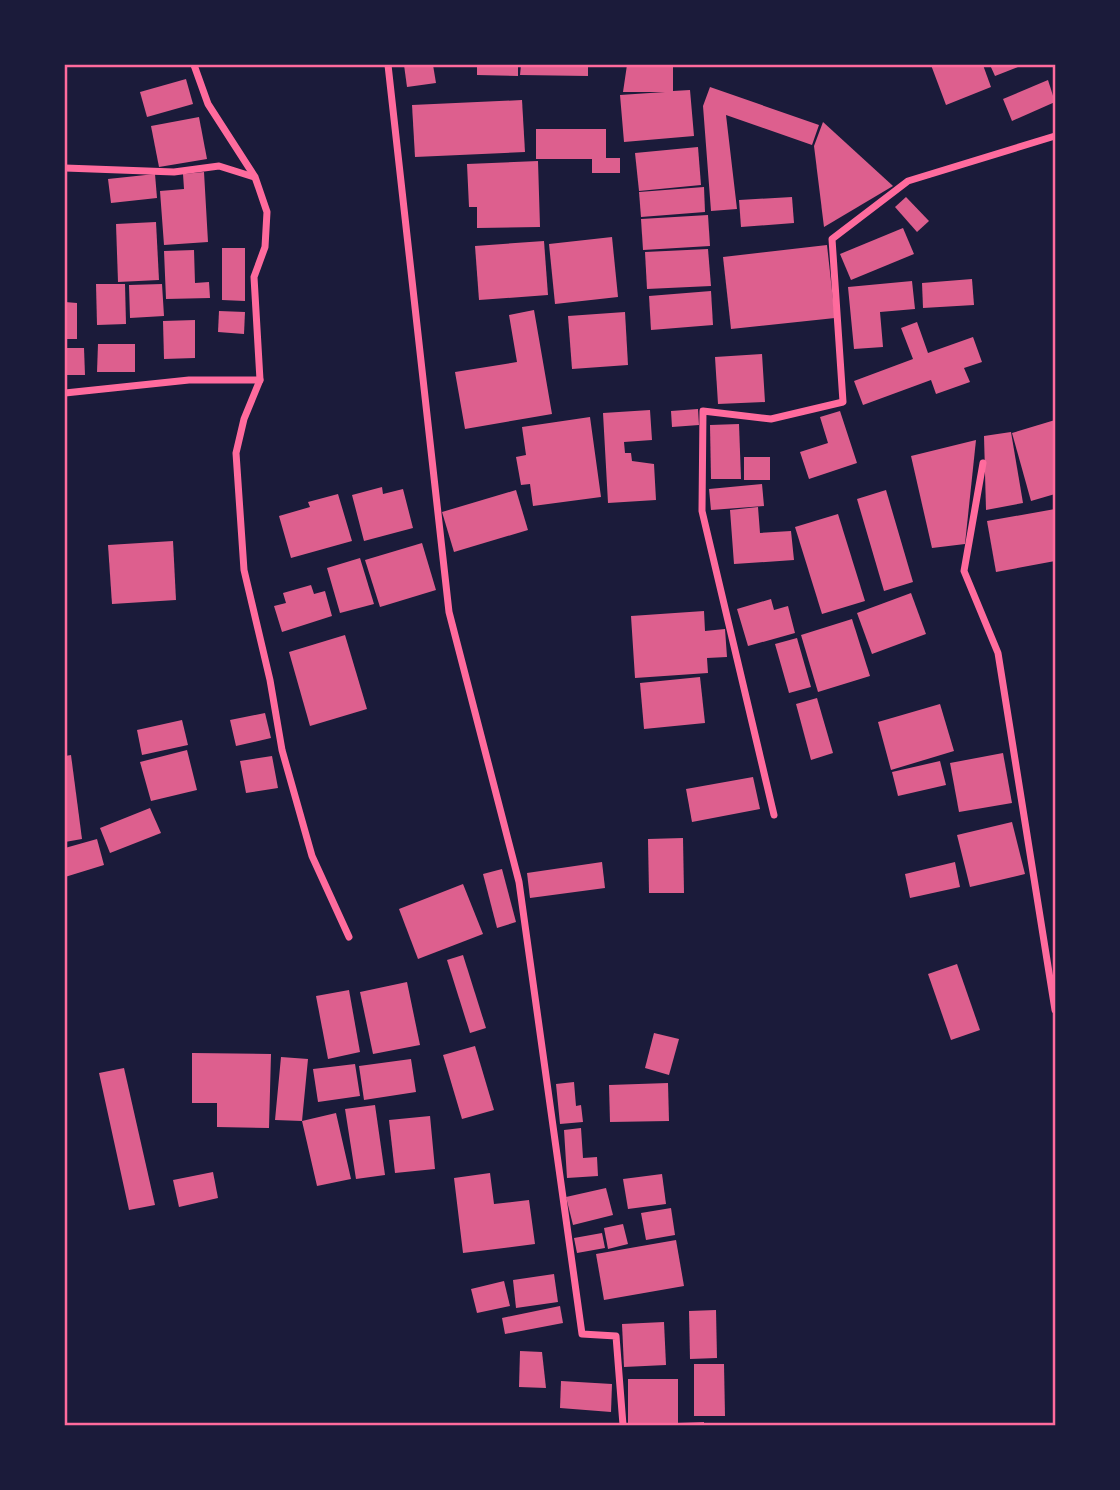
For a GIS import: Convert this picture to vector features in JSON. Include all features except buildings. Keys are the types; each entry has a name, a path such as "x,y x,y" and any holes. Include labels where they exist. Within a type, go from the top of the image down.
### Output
{"street":[{"path":"194,65 208,104 255,177 267,212 265,247 254,277 260,380 244,419 236,453 244,570 270,680 282,750 312,856 349,937"},
{"path":"388,65 449,612 519,882 582,1334 616,1336 623,1425"},
{"path":"774,815 702,510 703,411 771,419 844,402 832,239 908,181 1055,136"},
{"path":"65,168 174,172 219,166 255,177"},
{"path":"65,393 189,380 260,380"},
{"path":"983,463 964,571 998,653 1055,1010"}]}
